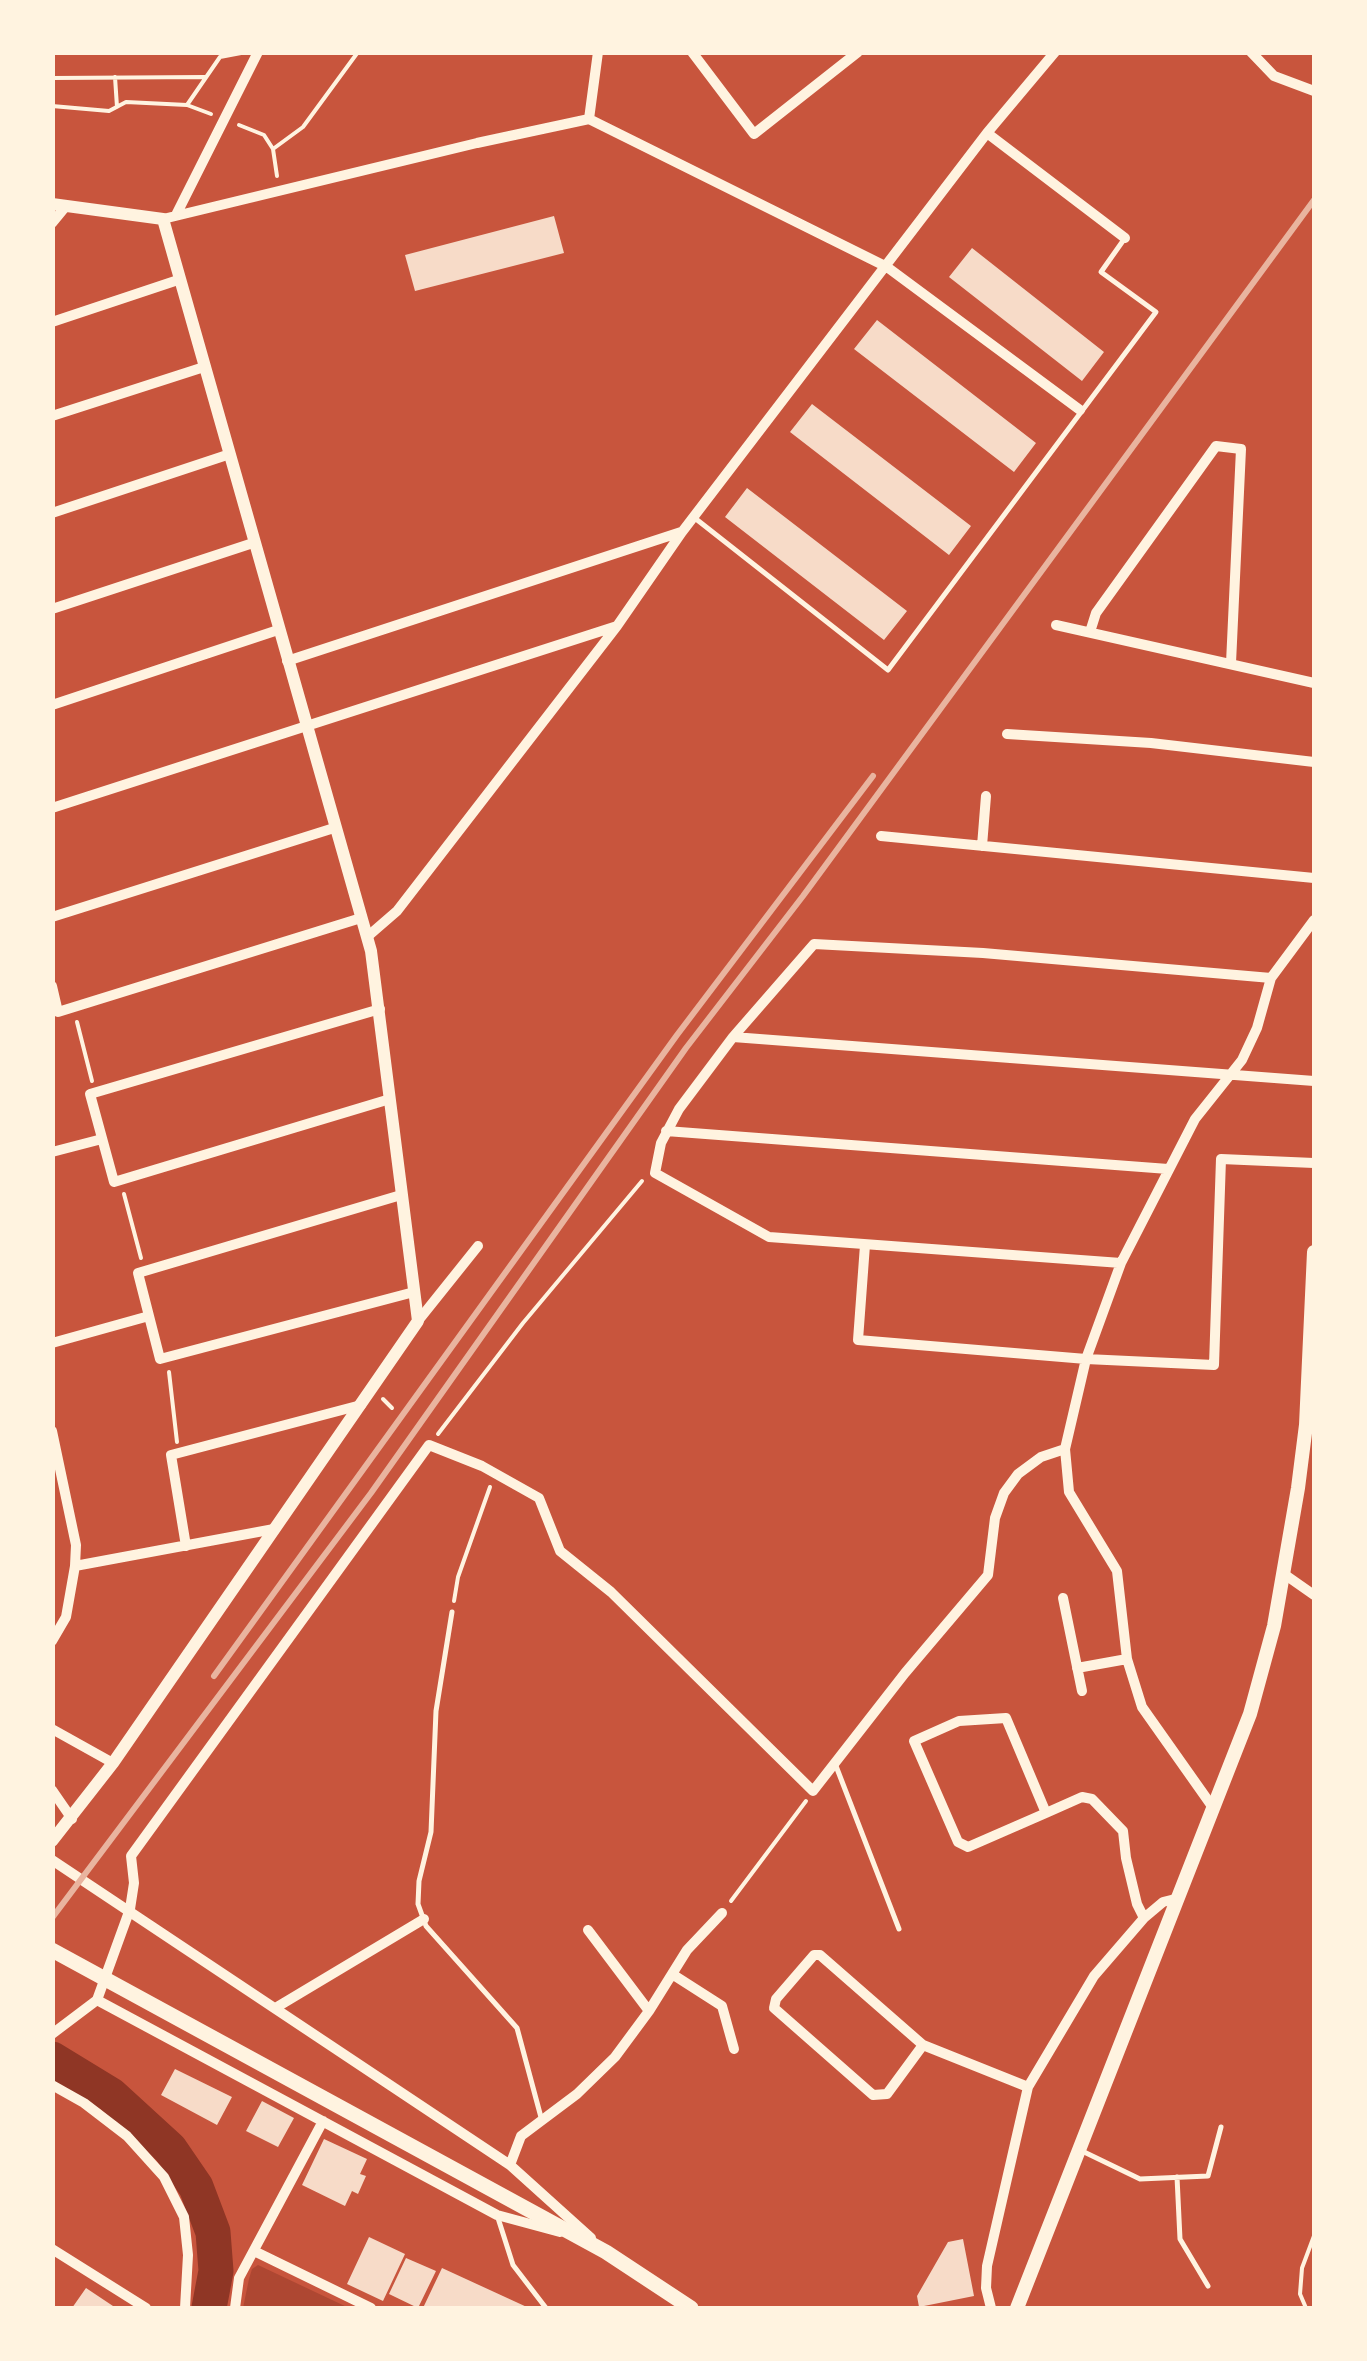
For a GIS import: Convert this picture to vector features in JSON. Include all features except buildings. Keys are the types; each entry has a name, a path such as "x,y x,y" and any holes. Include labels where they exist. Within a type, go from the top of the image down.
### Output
{"highway":[{"path":"52,1950 606,2252 691,2308"}],"main road":[{"path":"1016,2308 1250,1714 1284,1574 1310,1427 1314,1252"}],"street":[{"path":"258,52 170,217 178,280 367,937 380,1009 418,1322"},
{"path":"589,119 598,52"},
{"path":"692,52 754,134 858,52"},
{"path":"367,937 397,911 617,626 693,517 987,134 1055,52"},
{"path":"1251,52 1274,76 1314,90"},
{"path":"52,223 59,205 170,217 589,119 887,267 1080,410"},
{"path":"987,134 1125,238"},
{"path":"52,322 178,280"},
{"path":"52,416 204,367"},
{"path":"1090,632 1096,613 1216,446 1242,449 1231,662"},
{"path":"52,513 228,455"},
{"path":"287,660 682,532"},
{"path":"52,608 254,543"},
{"path":"1056,625 1314,683"},
{"path":"52,808 617,626"},
{"path":"52,705 278,630"},
{"path":"1008,734 1151,743 1314,762"},
{"path":"982,846 986,796"},
{"path":"52,917 334,828"},
{"path":"881,836 1314,878"},
{"path":"52,986 58,1012 362,918"},
{"path":"1214,1809 1142,1707 1127,1659 1117,1572 1070,1492 1066,1449 1086,1359 1121,1263 1195,1119 1242,1060 1257,1028 1271,978 1314,920"},
{"path":"1121,1263 768,1238 655,1173 666,1131 733,1037 814,944 984,952 1271,978"},
{"path":"380,1009 90,1094 114,1182 390,1099"},
{"path":"733,1037 1314,1082"},
{"path":"666,1131 1168,1169"},
{"path":"52,1152 102,1138"},
{"path":"866,1245 858,1340 1214,1365 1221,1160 1314,1163"},
{"path":"402,1195 138,1273 160,1359 414,1292"},
{"path":"52,1841 114,1763 418,1322 478,1246"},
{"path":"52,1343 149,1316"},
{"path":"186,1546 171,1455 364,1405"},
{"path":"52,1431 76,1545 66,1617 52,1641"},
{"path":"52,2034 97,2000 130,1909 134,1883 131,1856 429,1445 495,1473 539,1498 560,1551 611,1592 813,1791 988,1574 995,1518 1004,1493 1018,1474 1041,1457 1066,1449"},
{"path":"76,1566 274,1529"},
{"path":"1284,1574 1314,1595"},
{"path":"1062,1598 1082,1691"},
{"path":"1077,1668 1127,1659"},
{"path":"1046,1813 1006,1718 959,1721 914,1740 958,1842 968,1847 1046,1813 1082,1797 1092,1799 1123,1831 1137,1904 1144,1918"},
{"path":"52,1729 114,1763"},
{"path":"52,1790 72,1819"},
{"path":"52,1860 510,2165 606,2252"},
{"path":"991,2308 986,2288 987,2266 1028,2088 1094,1976 1144,1918 1163,1902 1179,1898"},
{"path":"510,2165 521,2136 543,2122 615,2057 650,2011 687,1950 722,1913"},
{"path":"278,2007 424,1920"},
{"path":"588,1930 650,2011"},
{"path":"923,2045 887,2094 873,2095 774,2008 776,1999 814,1955 820,1955 923,2045 1028,2088"},
{"path":"672,1974 722,2006 734,2049"},
{"path":"97,2000 497,2216 580,2238"},
{"path":"52,2085 84,2103 127,2136 164,2177 184,2217 188,2254 185,2308"},
{"path":"236,2308 240,2278 322,2121"},
{"path":"52,2249 146,2308"},
{"path":"254,2251 371,2308"}],"lane":[{"path":"693,517 888,670 1156,312 1101,272 1125,238"},
{"path":"452,1612 436,1711 432,1832 419,1881 418,1904 424,1920 450,1955 517,2028 543,2122"},
{"path":"834,1764 841,1772 899,1929"},
{"path":"1079,2150 1140,2178 1208,2176 1221,2127"},
{"path":"1178,2177 1180,2239 1208,2286"},
{"path":"497,2216 513,2265 546,2308"}],"path":[{"path":"187,104 220,57 242,52"},
{"path":"273,149 304,127 358,52"},
{"path":"52,78 205,77"},
{"path":"115,78 117,107"},
{"path":"52,106 109,111 126,102 187,104 264,135 273,149 280,190"},
{"path":"74,1008 95,1093"},
{"path":"429,1445 522,1323 644,1178 655,1173"},
{"path":"121,1180 144,1271"},
{"path":"168,1357 178,1453"},
{"path":"452,1612 458,1577 495,1473"},
{"path":"722,1913 813,1791"},
{"path":"1306,2308 1300,2294 1302,2268 1314,2236"}],"shaded area":[{"path":"258,2265 349,2308 243,2308 252,2269"}],"waterway":[{"path":"52,2059 111,2095 170,2149 196,2187 213,2232 216,2271 209,2308"}],"railway":[{"path":"52,1918 371,1493 686,1048 803,896 1314,200"},
{"path":"214,1676 677,1035 873,776"}]}
